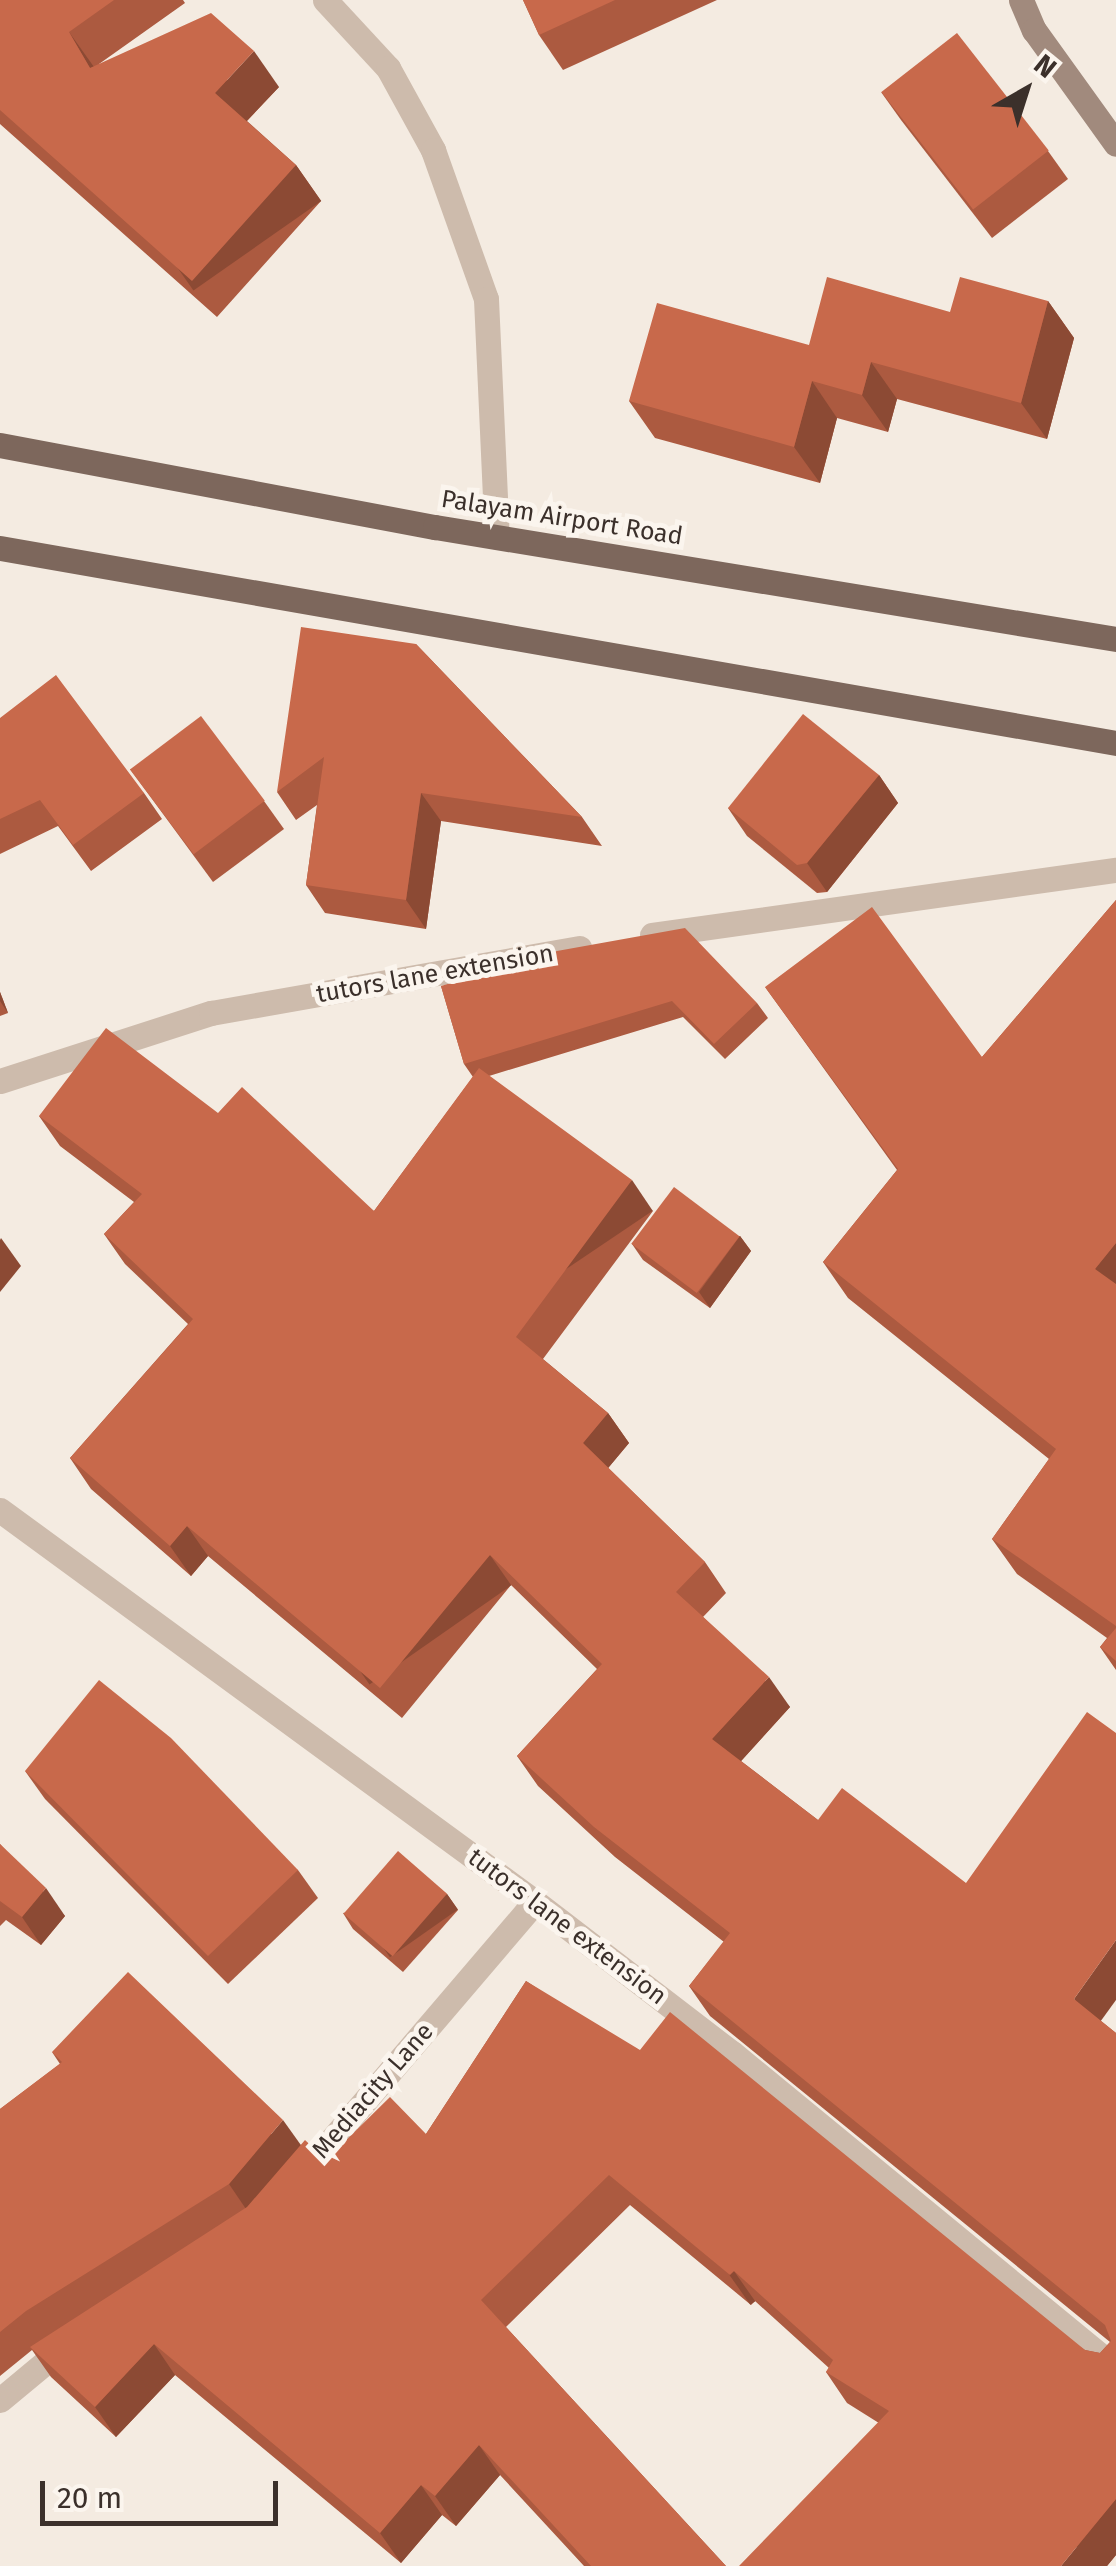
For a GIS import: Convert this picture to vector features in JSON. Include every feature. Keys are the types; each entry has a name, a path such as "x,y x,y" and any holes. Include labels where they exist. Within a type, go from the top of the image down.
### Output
{"main road":[{"name":"Palayam Airport Road","path":"0,445 497,538 1116,640"},
{"path":"0,548 1116,743"}],"street":[{"path":"325,0 388,68 433,150 486,300 497,538"},
{"path":"1021,0 1034,30 1116,144"},
{"name":"tutors lane extension","path":"0,1081 211,1013 736,920 1116,870"},
{"name":"tutors lane extension","path":"0,1510 535,1902 732,2053 1116,2368"},
{"name":"Mediacity Lane","path":"284,2194 535,1902"},
{"path":"0,2400 54,2353 85,2333"}],"building":[{"path":"0,0 114,0 69,32 90,68 211,13 254,51 215,93 296,165 192,281 0,110"},
{"path":"523,0 615,0 539,35"},
{"path":"957,33 1049,150 973,210 881,92"},
{"path":"827,277 950,312 960,277 1048,301 1021,403 871,362 862,395 812,381 794,447 629,401 657,303 809,345"},
{"path":"301,627 416,644 582,817 421,793 406,900 306,885 324,757 277,792"},
{"path":"56,675 144,793 73,845 40,800 0,819 0,718"},
{"path":"803,714 879,775 807,863 797,865 728,808"},
{"path":"201,716 265,801 194,854 130,770"},
{"path":"1116,900 1116,1243 1095,1269 1116,1284 1116,1626 992,1539 1056,1449 823,1262 898,1169 765,987 872,907 982,1057"},
{"path":"685,928 757,1003 714,1044 672,1001 464,1064 441,986 557,951"},
{"path":"106,1028 218,1113 242,1087 374,1211 479,1068 632,1180 516,1337 608,1413 583,1443 705,1562 676,1592 769,1677 712,1739 818,1820 842,1788 966,1883 1087,1712 1116,1733 1116,1940 1074,1999 1116,2033 1116,2499 1061,2566 739,2566 889,2411 826,2372 833,2360 734,2271 730,2275 609,2175 481,2300 726,2566 591,2566 479,2445 435,2496 421,2485 380,2533 154,2344 95,2407 30,2347 247,2207 305,2140 326,2160 390,2097 426,2134 526,1981 640,2050 670,2012 1085,2350 1100,2353 1111,2341 1105,2325 689,1986 730,1933 594,1827 517,1756 602,1664 490,1555 380,1688 187,1526 170,1546 70,1458 193,1319 104,1234 142,1194 39,1116"},
{"path":"674,1187 739,1236 697,1293 631,1244"},
{"path":"1116,1628 1116,1661 1100,1647"},
{"path":"99,1680 171,1738 298,1870 208,1956 25,1771"},
{"path":"0,1844 46,1888 22,1917 0,1901"},
{"path":"398,1851 447,1894 393,1956 344,1914"},
{"path":"128,1972 283,2120 229,2184 26,2311 0,2332 0,2109 62,2062 52,2052"}]}
